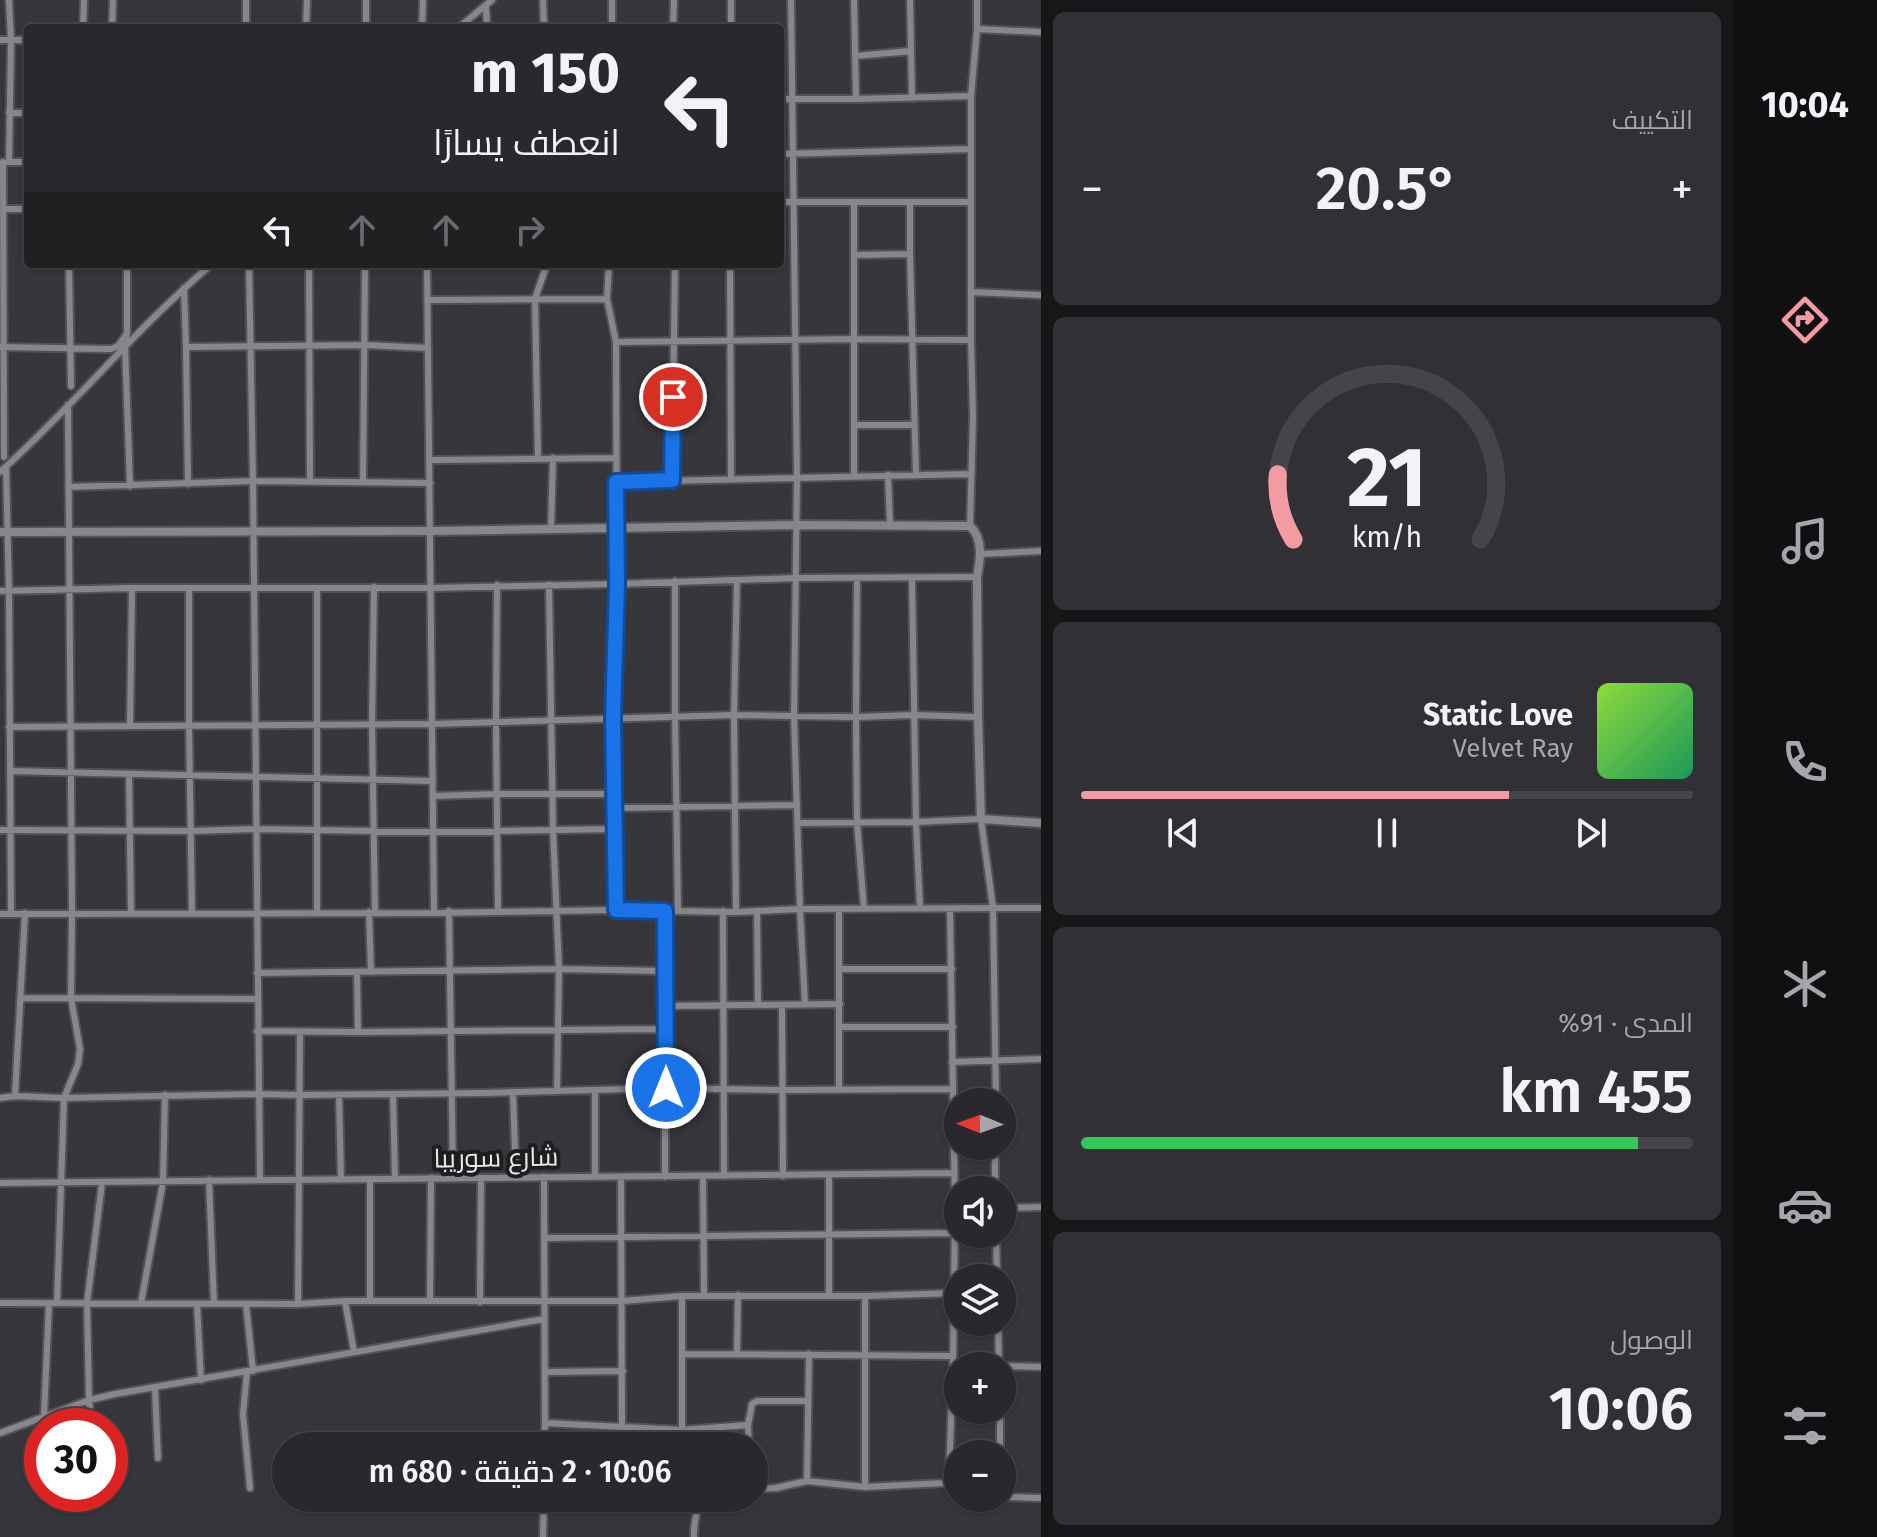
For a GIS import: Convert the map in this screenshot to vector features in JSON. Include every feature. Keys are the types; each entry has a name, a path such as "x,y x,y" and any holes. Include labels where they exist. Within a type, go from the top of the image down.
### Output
{"street":[{"path":"4,457 2,209 9,113 9,0"},
{"path":"83,24 84,0"},
{"path":"112,24 113,0"},
{"path":"246,0 246,24"},
{"path":"306,24 307,0"},
{"path":"366,0 366,24"},
{"path":"422,24 423,0"},
{"path":"463,24 492,0"},
{"path":"543,0 544,24"},
{"path":"612,0 612,24"},
{"path":"673,24 674,0"},
{"path":"731,0 731,24"},
{"path":"791,0 797,477 794,716 805,1004"},
{"path":"854,0 856,99"},
{"path":"910,0 912,98"},
{"path":"970,526 973,417 971,96 977,0"},
{"path":"486,6 487,24"},
{"path":"977,29 1041,32"},
{"path":"0,40 24,40"},
{"path":"855,56 911,51"},
{"path":"784,99 971,96"},
{"path":"9,113 24,113"},
{"path":"784,154 971,149"},
{"path":"784,202 971,202"},
{"path":"910,202 916,475"},
{"path":"854,203 854,476"},
{"path":"2,209 24,209"},
{"path":"854,255 910,254"},
{"path":"69,268 71,386"},
{"path":"127,268 125,346 130,486"},
{"path":"11,913 9,591 3,470 125,346 207,268"},
{"path":"249,268 260,1180"},
{"path":"309,268 310,481"},
{"path":"363,482 365,268"},
{"path":"427,268 434,913"},
{"path":"538,458 535,299 546,268"},
{"path":"609,268 607,299 616,342 617,584 613,718 616,910"},
{"path":"672,480 675,268"},
{"path":"730,268 731,478"},
{"path":"184,288 188,484"},
{"path":"971,292 1041,295"},
{"path":"428,300 607,299"},
{"path":"2,347 115,348 127,332"},
{"path":"616,342 971,340"},
{"path":"186,347 366,345 428,348"},
{"path":"45,1408 64,1098 78,1064 80,1049 71,998 68,405"},
{"path":"854,425 914,425"},
{"path":"551,529 553,458"},
{"path":"430,460 616,458"},
{"path":"616,482 971,474"},
{"path":"888,475 890,526"},
{"path":"69,487 253,481 430,483"},
{"path":"4,532 970,526 975,531 981,554 977,577 978,717 981,819 993,908 996,1088"},
{"path":"981,554 1041,551"},
{"path":"0,591 431,588 796,578 977,577"},
{"path":"857,578 857,822 864,909"},
{"path":"912,578 920,908"},
{"path":"736,912 734,715 737,580"},
{"path":"675,581 678,911"},
{"path":"497,585 498,911"},
{"path":"549,585 552,794 559,969 557,1091"},
{"path":"371,972 374,587"},
{"path":"130,725 132,588"},
{"path":"189,588 192,913"},
{"path":"317,588 317,912"},
{"path":"9,727 432,724 734,715 978,717"},
{"path":"0,763 10,767 70,773 433,781"},
{"path":"129,775 131,913"},
{"path":"433,796 614,794"},
{"path":"614,808 797,805"},
{"path":"798,823 981,819 1041,823"},
{"path":"0,830 434,832 614,829"},
{"path":"0,914 1041,908"},
{"path":"839,909 839,1090"},
{"path":"950,910 952,1088"},
{"path":"449,911 453,1178"},
{"path":"665,911 665,1177"},
{"path":"723,911 724,1176"},
{"path":"757,911 758,1005"},
{"path":"15,1096 25,913"},
{"path":"257,973 559,969 664,971"},
{"path":"840,969 952,969"},
{"path":"357,972 358,1032"},
{"path":"21,998 257,999"},
{"path":"665,1006 840,1004"},
{"path":"782,1005 783,1176"},
{"path":"839,1027 953,1027"},
{"path":"257,1031 665,1029"},
{"path":"298,1304 300,1032"},
{"path":"952,1062 1041,1059"},
{"path":"0,1098 451,1094 666,1088 944,1089"},
{"path":"595,1091 595,1177"},
{"path":"513,1093 516,1178"},
{"path":"393,1094 395,1178"},
{"path":"141,1303 163,1182 165,1095"},
{"path":"339,1095 341,1179"},
{"path":"954,1160 954,1176"},
{"name":"شارع سوريبا","path":"0,1183 954,1173"},
{"path":"829,1175 829,1296"},
{"path":"703,1176 704,1295"},
{"path":"544,1177 546,1432"},
{"path":"621,1177 622,1427"},
{"path":"430,1301 431,1178"},
{"path":"480,1302 481,1178"},
{"path":"370,1179 370,1301"},
{"path":"209,1180 214,1304"},
{"path":"90,1408 87,1303 102,1183"},
{"path":"1016,1208 1041,1207"},
{"path":"544,1238 944,1233"},
{"path":"0,1303 622,1301 704,1295 944,1293"},
{"path":"737,1354 738,1295"},
{"path":"682,1296 682,1430"},
{"path":"865,1296 865,1487"},
{"path":"345,1301 354,1352"},
{"path":"197,1304 201,1380"},
{"path":"246,1304 250,1372 243,1414 250,1488"},
{"path":"66,1408 89,1400 544,1319"},
{"path":"682,1354 944,1356"},
{"path":"807,1481 809,1354"},
{"path":"1016,1366 1041,1367"},
{"path":"545,1372 623,1371"},
{"path":"155,1388 158,1458"},
{"path":"748,1432 754,1402 808,1401"},
{"path":"546,1423 682,1430 748,1425"},
{"path":"0,1433 24,1424"},
{"path":"768,1488 807,1481 865,1487 945,1483 950,1468 951,1424"},
{"path":"1016,1497 1041,1498"},
{"path":"543,1537 544,1512"},
{"path":"694,1537 696,1512"}],"route":[{"path":"666,1088 665,911 616,910 613,718 616,482 672,480 673,397"}]}
